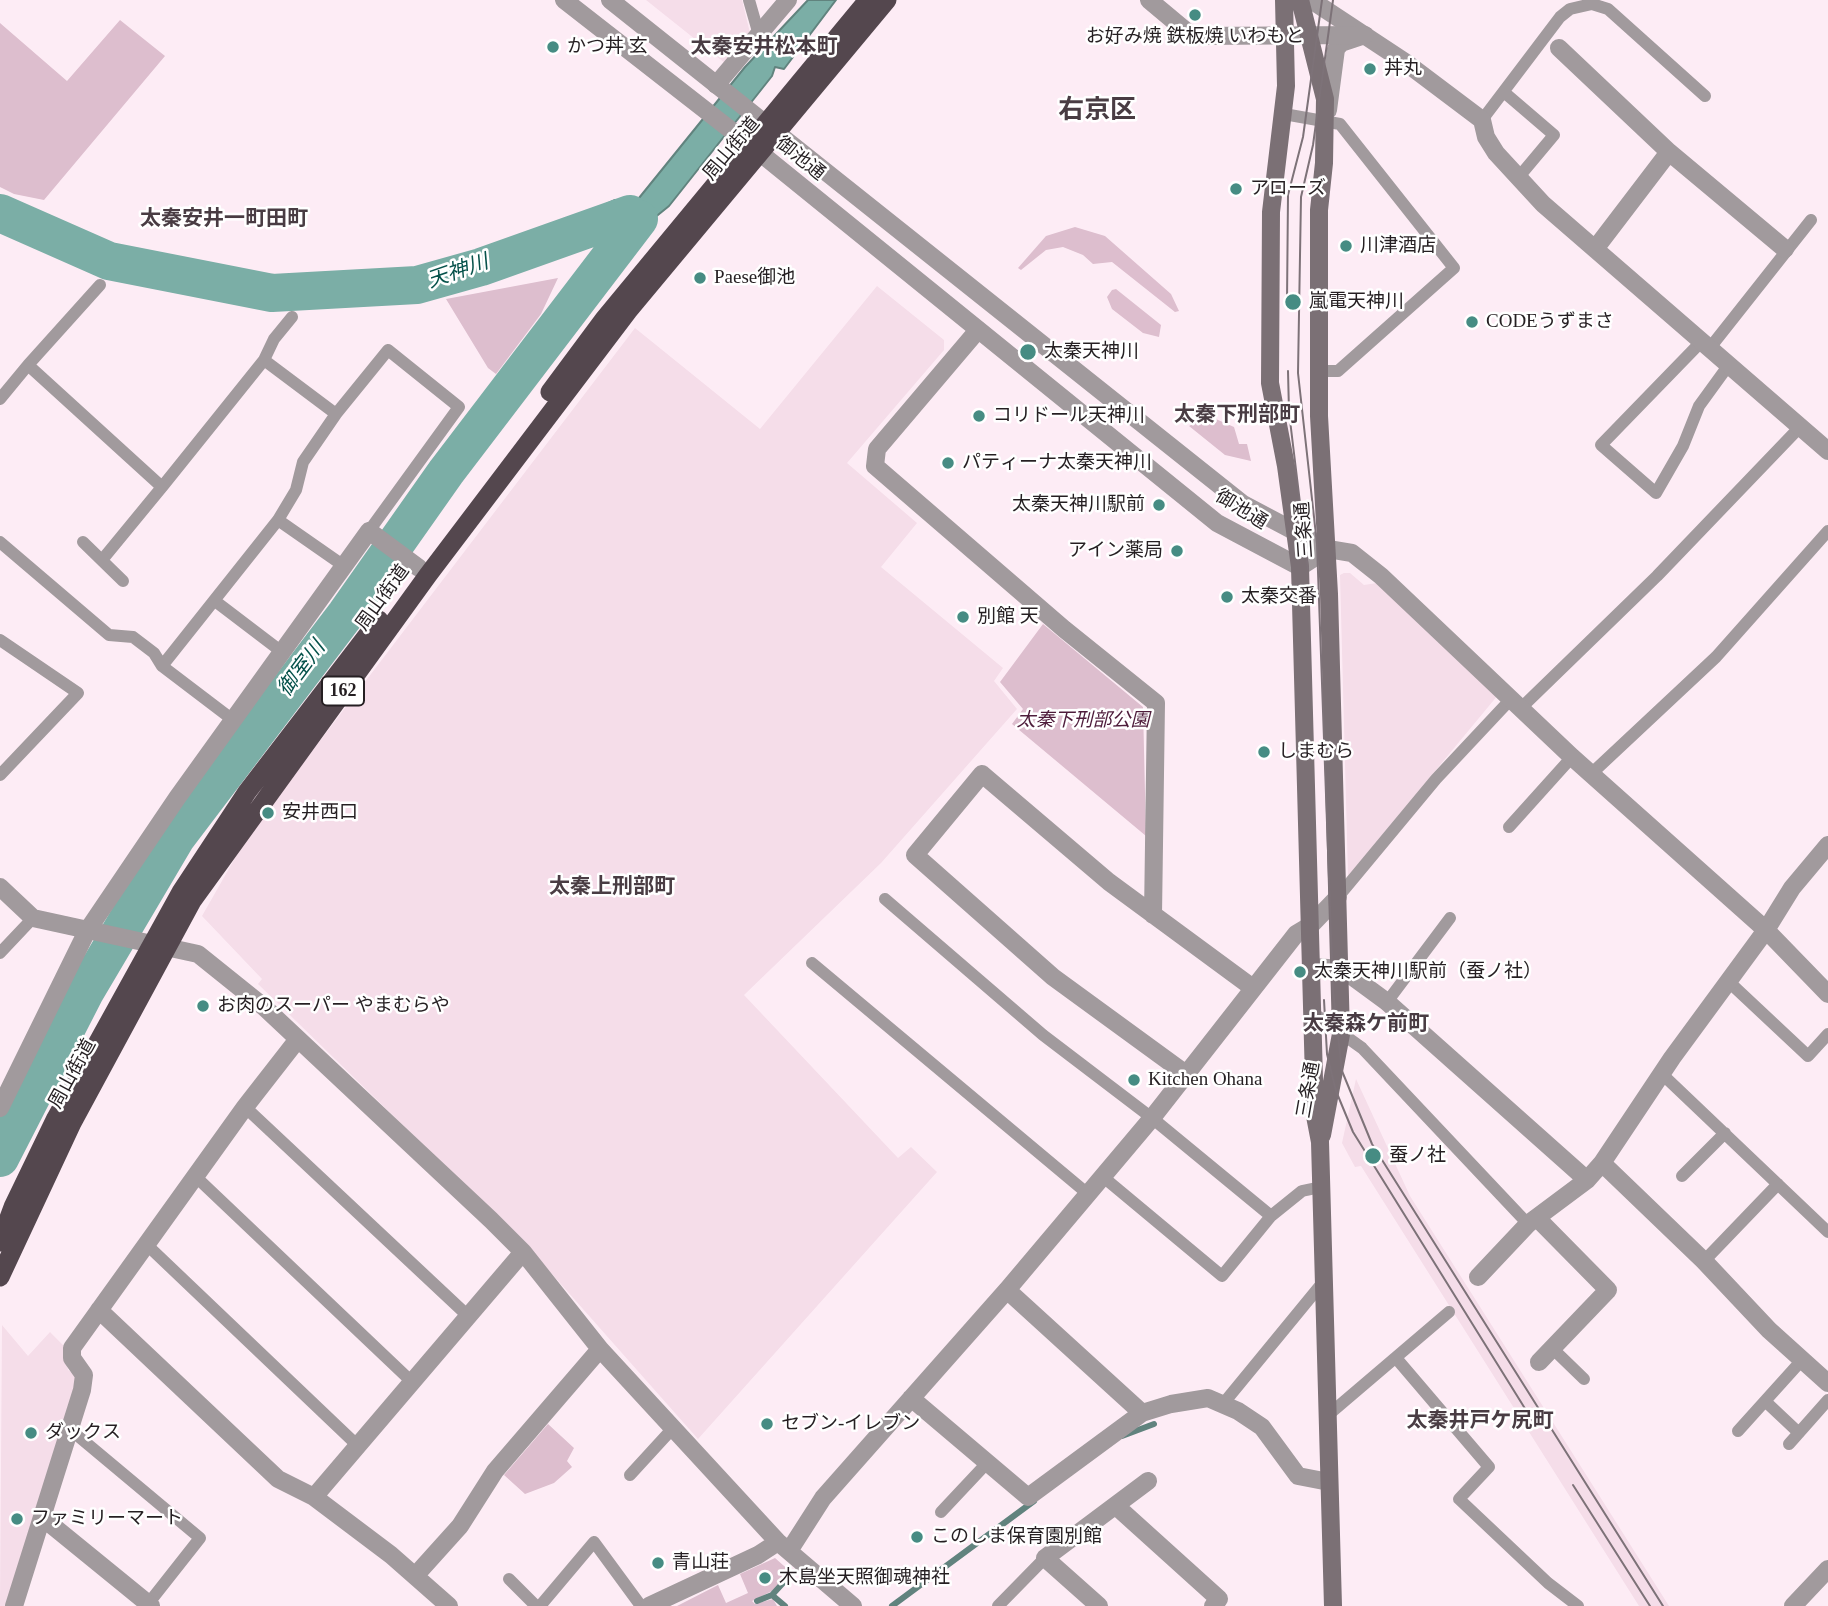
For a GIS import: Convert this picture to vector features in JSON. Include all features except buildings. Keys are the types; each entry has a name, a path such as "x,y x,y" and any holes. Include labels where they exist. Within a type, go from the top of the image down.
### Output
{"highway":[{"name":"周山街道","path":"0,1278 72,1123 161,946 181,892 247,792 414,564 605,317 868,0"},
{"name":"周山街道","path":"765,124 887,0"},
{"name":"周山街道","path":"0,1242 13,1207 57,1118 161,946 436,564 628,311 748,143"}],"main road":[{"name":"三条通","path":"1284,0 1284,114 1271,212 1270,383 1300,567 1315,1116 1320,1142 1333,1606"},
{"name":"三条通","path":"1300,0 1325,99 1319,210 1318,372 1328,549 1342,969 1341,1034 1320,1142"}],"street":[{"name":"御池通","path":"564,0 748,143 1217,523 1300,567"},
{"name":"御池通","path":"610,0 1243,504 1328,549 1352,553 1381,576 1572,757 1766,930 1828,994"},
{"path":"718,86 788,0"},
{"path":"1149,0 1192,36 1365,35"},
{"path":"1311,0 1365,35 1482,120 1486,137 1518,178 1595,249 1828,451"},
{"path":"1325,121 1336,49 1341,43 1365,35"},
{"path":"1559,48 1669,152 1785,249"},
{"path":"1595,249 1669,152"},
{"path":"978,330 877,449 875,466 1064,629 1156,703 1153,915"},
{"path":"0,1108 92,933 233,720 369,531 414,564"},
{"path":"1300,567 1328,549"},
{"path":"1186,1074 1053,977 915,855 982,774 1153,915 1253,988"},
{"path":"1478,1277 1532,1221 1587,1180 1602,1163 1662,1074 1766,930 1792,888 1828,845"},
{"path":"0,887 33,918 132,942 198,954 298,1040 523,1252 600,1349 783,1546 853,1606"},
{"path":"649,1606 783,1546 1007,1290 1152,1118 1296,934 1311,925 1338,897"},
{"path":"1313,967 1342,969 1387,1002 1587,1180"},
{"path":"14,1606 72,1431 83,1375 72,1358 72,1348 245,1107 298,1040"},
{"path":"1602,1163 1704,1261 1769,1330 1802,1360 1825,1376"},
{"path":"1532,1221 1608,1290 1539,1362"},
{"path":"314,1497 523,1252"},
{"path":"1007,1290 1142,1413"},
{"path":"99,1310 278,1479 314,1497 449,1606"},
{"path":"415,1576 460,1526 495,1471 600,1349"},
{"path":"911,1398 1028,1497 1142,1413 1171,1404 1208,1398 1262,1427 1298,1476 1329,1482"},
{"path":"1099,1606 1045,1558 1148,1480"},
{"path":"1115,1506 1219,1599 1213,1606"},
{"path":"43,1518 150,1605"},
{"path":"1803,1603 1828,1569"}],"lane":[{"path":"749,0 759,35"},
{"path":"1482,120 1560,18 1570,9 1592,4 1608,9 1705,96"},
{"path":"1505,93 1554,135 1518,178"},
{"path":"1284,114 1340,124 1454,268 1338,372 1318,372"},
{"path":"1728,366 1699,406 1684,446 1656,493 1601,445 1705,345 1780,260 1785,249 1811,220"},
{"path":"0,399 100,285"},
{"path":"102,560 264,360 274,339 292,317"},
{"path":"162,666 278,520 296,490 303,461 336,414 388,350 460,407 369,531"},
{"path":"264,360 336,414"},
{"path":"29,365 162,486"},
{"path":"1338,897 1436,779 1657,576 1799,428"},
{"path":"278,520 344,566"},
{"path":"1591,774 1716,657 1828,531"},
{"path":"0,542 109,635 133,637 154,653 162,666 233,720"},
{"path":"83,542 123,581"},
{"path":"215,601 282,652"},
{"path":"0,640 78,693 0,775"},
{"path":"1509,827 1572,757"},
{"path":"884,899 1043,1035 1152,1118 1271,1216"},
{"path":"0,953 33,918"},
{"path":"1387,1002 1450,918"},
{"path":"812,963 1088,1194"},
{"path":"1728,981 1808,1056 1828,1034"},
{"path":"1313,1013 1378,1064 1532,1221"},
{"path":"1662,1074 1828,1232"},
{"path":"245,1107 468,1316"},
{"path":"1682,1176 1725,1133"},
{"path":"195,1176 412,1382"},
{"path":"1102,1176 1222,1276 1271,1216 1302,1191 1321,1188"},
{"path":"1704,1261 1778,1184"},
{"path":"146,1244 358,1446"},
{"path":"1223,1404 1324,1281"},
{"path":"1327,1416 1449,1312"},
{"path":"1552,1348 1584,1379"},
{"path":"1396,1358 1489,1467 1459,1499 1548,1583 1578,1606"},
{"path":"1738,1431 1802,1360"},
{"path":"1789,1444 1828,1400"},
{"path":"1765,1401 1798,1433"},
{"path":"630,1475 674,1427"},
{"path":"72,1431 200,1538 150,1605"},
{"path":"941,1512 987,1463"},
{"path":"509,1579 538,1606 594,1542 640,1606"},
{"path":"999,1606 1045,1558"}],"shaded area":[{"path":"646,0 742,0 750,33 725,63"},
{"path":"808,0 836,0 784,69 775,67 772,76 669,206 648,223 650,228 623,263 620,260 615,264 601,254 595,242 588,243 578,224 589,219 587,213 615,200 619,208 639,198 745,67"},
{"path":"877,286 944,340 944,350 847,463 917,523 881,567 1003,668 994,681 1017,709 881,863 744,995 898,1158 911,1147 937,1172 698,1439 529,1248 258,984 262,979 202,916 235,858 284,788 635,328 760,429"},
{"path":"1350,573 1364,585 1377,583 1498,695 1348,876 1340,575"},
{"path":"1356,1079 1410,1196 1669,1606 1639,1606 1361,1166 1355,1167 1342,1143"},
{"name":"ダックス","path":"2,1325 28,1356 50,1332 63,1345 68,1370 74,1374 77,1386 6,1606 0,1606"}],"green space":[{"path":"120,20 165,56 44,200 14,194 0,187 0,23 67,81"},
{"path":"1075,227 1105,236 1171,294 1179,311 1175,312 1112,262 1093,264 1083,255 1063,247 1046,250 1021,270 1018,268 1046,236"},
{"path":"558,278 541,314 496,374 488,368 446,299"},
{"path":"1116,289 1161,325 1159,337 1143,333 1112,309 1107,297"},
{"path":"1209,416 1234,427 1239,444 1247,444 1251,461 1225,455 1189,426"},
{"name":"太秦下刑部公園","path":"1043,624 1143,707 1146,836 1012,724 1023,709 1000,682"},
{"path":"548,1424 574,1448 567,1461 572,1467 554,1483 525,1494 504,1475"},
{"path":"775,1558 792,1573 772,1591 752,1601 755,1604 773,1599 777,1606 677,1606 718,1585 726,1603 748,1593 740,1574"}],"waterway":[{"name":"天神川","path":"0,213 109,261 272,293 417,285 481,267 630,214"},
{"name":"御室川","path":"0,1158 85,992 176,838 346,614 446,472 639,219"},
{"path":"1122,1436 1154,1424"},
{"path":"892,1606 1034,1501"},
{"path":"772,1595 783,1583"},
{"path":"757,1601 772,1595 785,1606"}],"tram line":[{"path":"1287,301 1288,195 1303,137 1322,0"},
{"path":"1333,0 1313,145 1301,197 1298,373 1317,544 1333,990 1342,1071 1372,1144 1663,1606"},
{"path":"1288,371 1289,412 1308,569"},
{"path":"1324,1000 1327,1054 1336,1091 1353,1132 1534,1423"},
{"path":"1573,1485 1650,1606"}],"place":[{"name":"お好み焼 鉄板焼 いわもと","path":"1195,15"},
{"name":"かつ丼 玄","path":"553,47"},
{"name":"丼丸","path":"1370,69"},
{"name":"アローズ","path":"1236,189"},
{"name":"川津酒店","path":"1346,246"},
{"name":"Paese御池","path":"700,278"},
{"name":"嵐電天神川","path":"1293,302"},
{"name":"CODEうずまさ","path":"1472,322"},
{"name":"太秦天神川","path":"1028,352"},
{"name":"コリドール天神川","path":"979,416"},
{"name":"パティーナ太秦天神川","path":"948,463"},
{"name":"太秦天神川駅前","path":"1159,505"},
{"name":"アイン薬局","path":"1177,551"},
{"name":"太秦交番","path":"1227,597"},
{"name":"別館 天","path":"963,617"},
{"name":"しまむら","path":"1264,752"},
{"name":"安井西口","path":"268,813"},
{"name":"太秦天神川駅前（蚕ノ社）","path":"1300,972"},
{"name":"お肉のスーパー やまむらや","path":"203,1006"},
{"name":"Kitchen Ohana","path":"1134,1080"},
{"name":"蚕ノ社","path":"1373,1156"},
{"name":"セブン-イレブン","path":"767,1424"},
{"name":"ダックス","path":"31,1433"},
{"name":"ファミリーマート","path":"17,1519"},
{"name":"このしま保育園別館","path":"917,1537"},
{"name":"青山荘","path":"658,1563"},
{"name":"木島坐天照御魂神社","path":"765,1578"}],"district":[{"name":"太秦安井松本町","path":"764,48"},
{"name":"右京区","path":"1097,111"},
{"name":"太秦安井一町田町","path":"224,220"},
{"name":"太秦下刑部町","path":"1237,416"},
{"name":"太秦上刑部町","path":"612,888"},
{"name":"太秦森ケ前町","path":"1366,1025"},
{"name":"太秦井戸ケ尻町","path":"1480,1422"}]}
